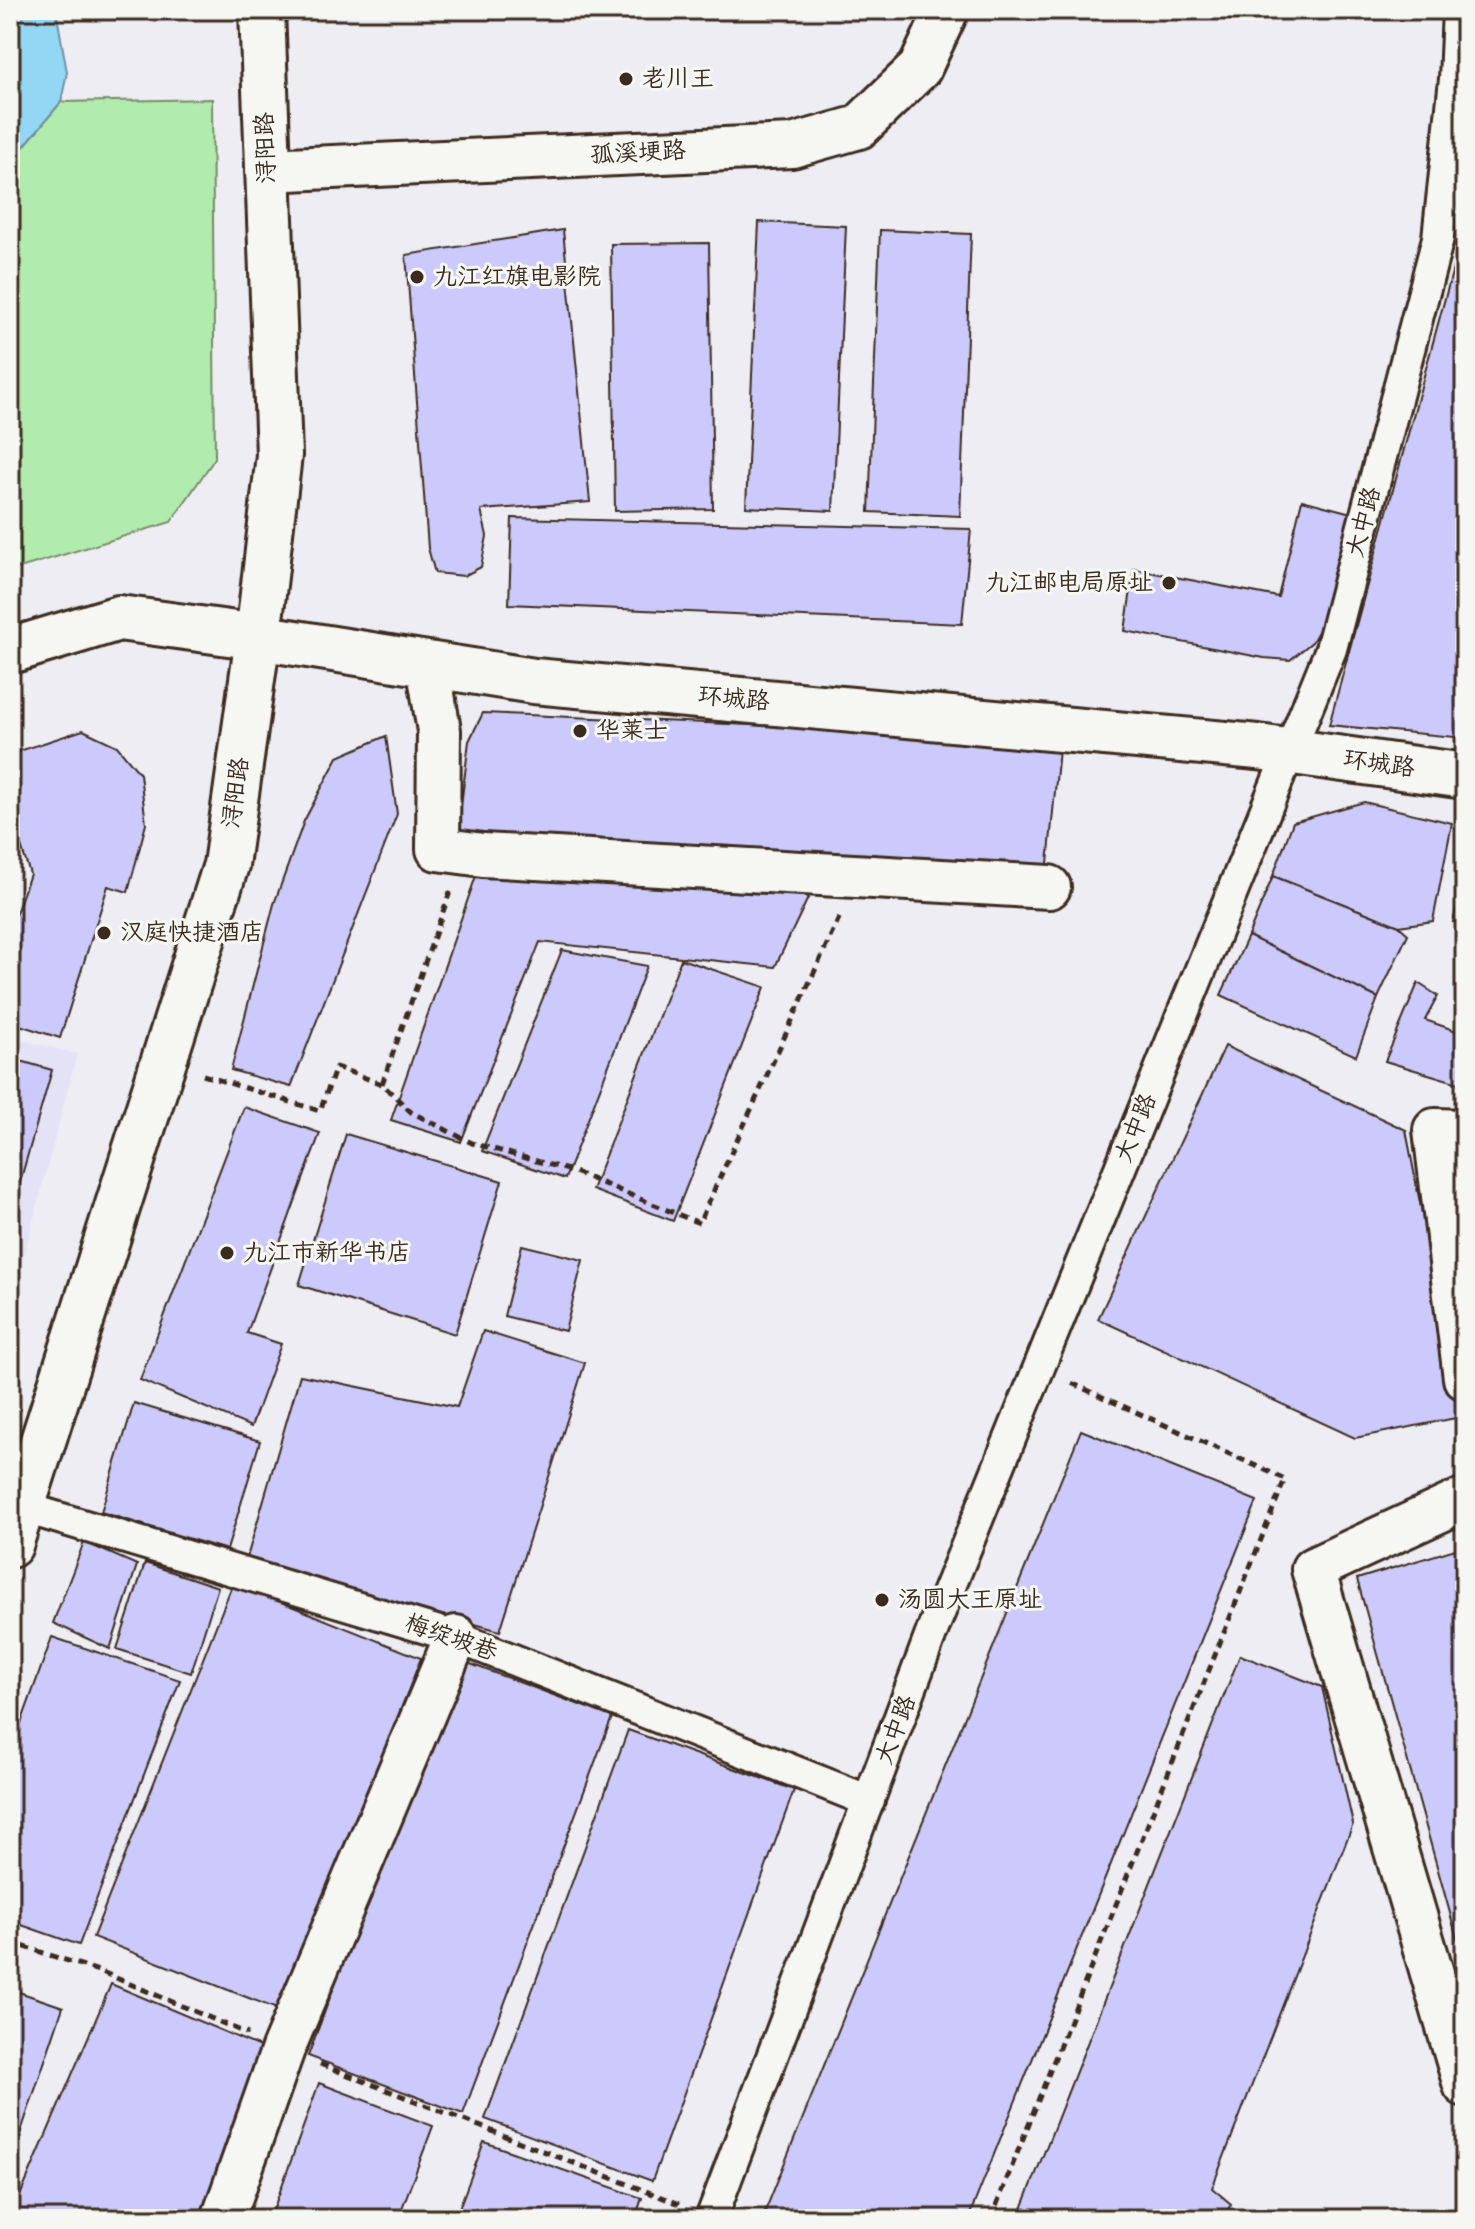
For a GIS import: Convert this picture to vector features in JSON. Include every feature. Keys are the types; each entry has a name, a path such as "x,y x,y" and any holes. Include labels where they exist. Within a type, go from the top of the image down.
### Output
{"main road":[{"name":"浔阳路","path":"14,1519 226,865 258,637 279,455 262,10"},
{"name":"环城路","path":"10,651 119,618 534,681 1288,751 1465,776"}],"street":[{"name":"孤溪埂路","path":"267,170 792,146 859,127 920,68 947,10"},
{"name":"大中路","path":"711,2218 936,1621 1331,649 1438,238 1455,79 1458,10"},
{"path":"428,664 439,731 438,849 857,878 1049,887"},
{"path":"1465,1131 1435,1130 1465,1378"},
{"path":"1465,1499 1313,1569 1465,2085"},
{"name":"梅绽坡巷","path":"14,1519 456,1637 869,1801"},
{"path":"223,2219 283,2049 456,1637"}],"path":[{"path":"382,1084 463,852"},
{"path":"164,1062 320,1111 336,1067 382,1084 411,1112 472,1143 572,1171 699,1223 857,878"},
{"path":"991,2219 1285,1479 1039,1368"},
{"path":"10,1942 102,1972 283,2049 711,2218"}],"shaded area":[{"path":"10,1037 77,1054 10,1308"}],"green space":[{"path":"212,99 215,458 171,522 10,571 10,163 61,102"}],"water":[{"path":"10,10 56,10 67,72 61,102 10,163"}],"building":[{"path":"759,222 846,226 833,511 746,507"},
{"path":"563,230 590,502 481,510 487,536 481,567 464,576 435,573 428,548 406,255"},
{"path":"880,230 971,234 960,516 869,512"},
{"path":"709,243 713,509 615,511 611,244"},
{"path":"1460,243 1465,243 1465,738 1329,725"},
{"name":"九江邮电局原址","path":"1302,500 1355,514 1327,616 1312,642 1290,660 1264,658 1125,631 1134,569 1278,597"},
{"path":"512,518 971,529 962,624 509,604"},
{"path":"483,713 1060,739 1047,874 457,838 469,741"},
{"path":"83,730 117,746 140,774 146,824 128,892 108,886 60,1038 10,1022 10,930 30,874 10,812 10,754"},
{"path":"386,736 397,814 291,1087 231,1070 274,904 304,821 338,757"},
{"path":"1364,802 1452,823 1433,921 1399,926 1273,876 1293,822"},
{"path":"1465,868 1465,923 1453,922"},
{"path":"477,873 810,894 775,967 540,942 461,1142 391,1120"},
{"path":"1273,876 1399,926 1408,934 1378,998 1248,936"},
{"path":"1248,936 1378,998 1356,1056 1221,995"},
{"path":"562,950 647,966 565,1179 482,1151"},
{"path":"681,959 765,987 673,1221 592,1190"},
{"path":"1418,983 1438,996 1425,1020 1465,1034 1465,1085 1385,1061"},
{"path":"1225,1046 1406,1130 1461,1417 1355,1438 1098,1319"},
{"path":"10,1058 52,1070 10,1217"},
{"path":"244,1107 320,1133 247,1333 281,1344 251,1427 140,1380"},
{"path":"346,1134 502,1181 455,1334 299,1285"},
{"path":"522,1245 583,1260 565,1331 504,1316"},
{"path":"483,1331 585,1363 500,1631 246,1561 300,1375 457,1407"},
{"path":"134,1403 260,1441 227,1550 101,1512"},
{"path":"1081,1430 1257,1501 968,2219 762,2219"},
{"path":"84,1542 137,1565 110,1649 53,1623"},
{"path":"1465,1546 1465,1967 1357,1579"},
{"path":"145,1563 218,1587 191,1673 117,1649"},
{"path":"233,1583 421,1658 282,2011 93,1937"},
{"path":"52,1637 180,1680 79,1945 10,1921 10,1754"},
{"path":"1240,1655 1322,1687 1353,1824 1212,2188 1231,2204 1223,2219 1018,2219"},
{"path":"457,1659 612,1717 463,2114 308,2056"},
{"path":"628,1730 794,1790 652,2181 485,2119"},
{"path":"111,1984 272,2052 207,2219 10,2219"},
{"path":"10,1989 63,2007 10,2164"},
{"path":"319,2083 433,2126 398,2219 270,2219"},
{"path":"484,2142 642,2198 635,2219 455,2219"}],"place":[{"name":"老川王","path":"626,79"},
{"name":"九江红旗电影院","path":"417,277"},
{"name":"九江邮电局原址","path":"1169,583"},
{"name":"华莱士","path":"580,731"},
{"name":"汉庭快捷酒店","path":"104,933"},
{"name":"九江市新华书店","path":"227,1253"},
{"name":"汤圆大王原址","path":"882,1600"}]}
